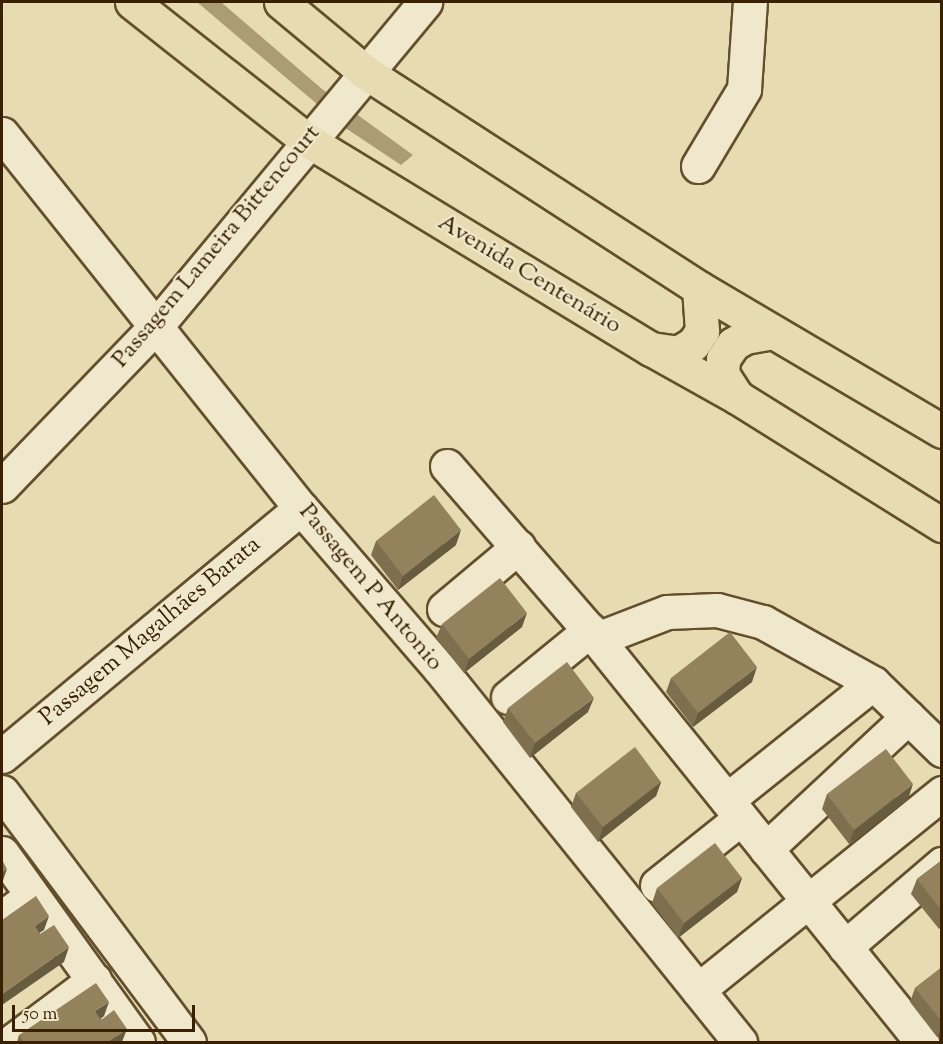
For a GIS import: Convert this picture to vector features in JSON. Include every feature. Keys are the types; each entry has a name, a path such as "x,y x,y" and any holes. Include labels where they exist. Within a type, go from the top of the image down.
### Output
{"main road":[{"name":"Avenida Centenário","path":"132,2 311,135 651,349 737,397 932,518"},
{"path":"281,2 360,78 699,288 942,431"},
{"path":"651,349 678,353 693,344 702,331 699,288"},
{"path":"737,397 722,374 723,359 733,344 745,337 772,332"}],"street":[{"name":"Passagem Lameira Bittencourt","path":"2,486 157,325 311,135 425,2"},
{"path":"698,166 744,89 750,2"},
{"name":"Passagem P Antonio","path":"2,134 301,508 440,669 740,1042"},
{"path":"447,466 593,634 845,947 907,999 922,1042"},
{"name":"Passagem Magalhães Barata","path":"2,756 301,508"},
{"path":"444,609 518,548"},
{"path":"508,697 593,634 667,612 717,610 763,622 873,683 942,750"},
{"path":"657,885 734,809 873,683"},
{"path":"766,849 908,717"},
{"path":"2,792 189,1042"},
{"path":"698,990 810,903 942,793"},
{"path":"2,854 138,1042"},
{"path":"845,947 942,864"},
{"path":"2,918 31,896"},
{"path":"11,1042 94,980"}],"shaded area":[{"path":"197,2 221,2 322,89 413,155 401,165 344,127"}],"building":[{"path":"434,495 461,530 403,576 376,541"},
{"path":"500,578 527,613 469,659 442,624"},
{"path":"730,632 757,667 698,713 671,678"},
{"path":"567,662 594,698 535,743 508,708"},
{"path":"635,747 661,782 603,827 576,793"},
{"path":"886,749 913,784 854,830 827,794"},
{"path":"715,843 742,878 684,923 657,888"},
{"path":"2,860 7,869 2,872"},
{"path":"942,860 942,911 917,879"},
{"path":"36,896 49,916 35,926 40,934 54,925 69,947 2,994 2,920"},
{"path":"942,967 942,1022 915,988"},
{"path":"96,983 109,1002 95,1011 101,1020 114,1010 127,1029 108,1042 24,1042 19,1035"}]}
